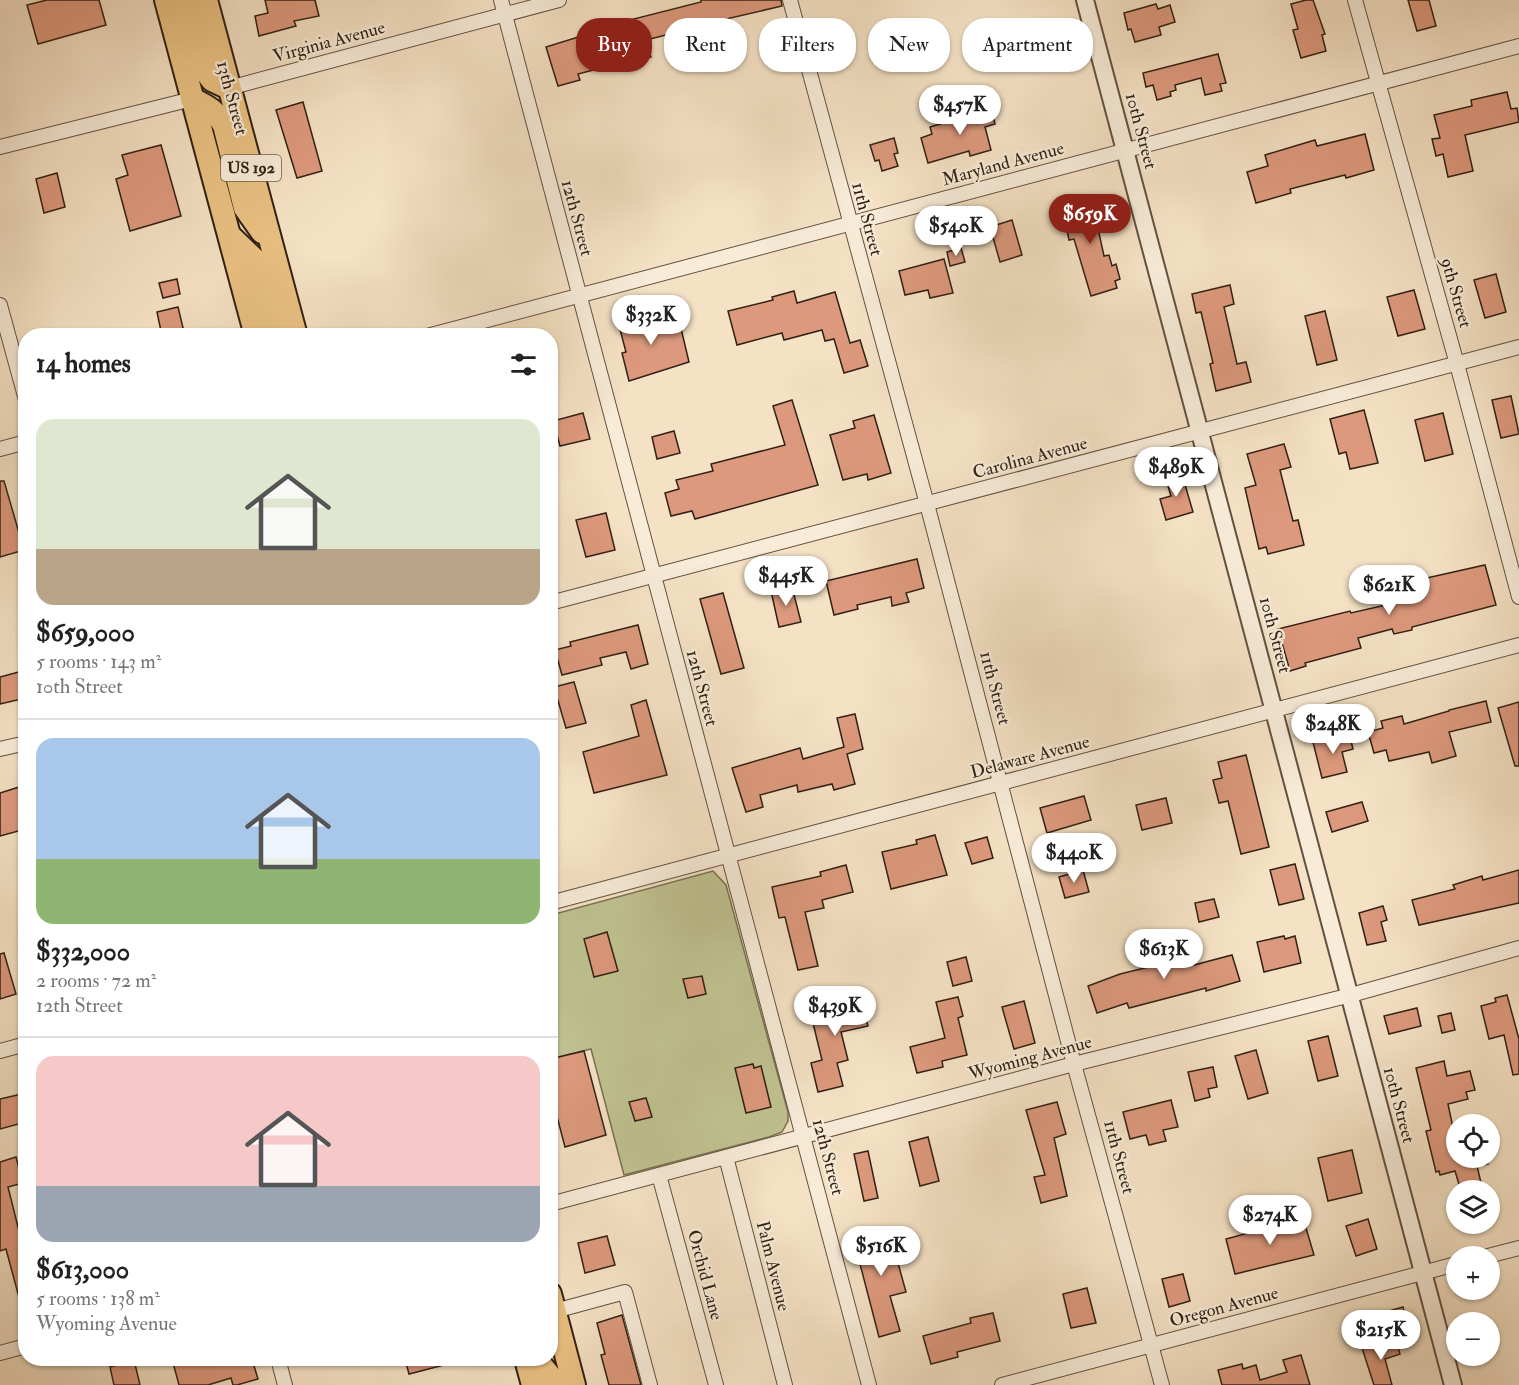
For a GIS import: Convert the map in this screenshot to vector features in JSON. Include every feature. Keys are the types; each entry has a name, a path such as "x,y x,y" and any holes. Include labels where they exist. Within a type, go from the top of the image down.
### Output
{"highway":[{"name":"US 192","path":"166,0 254,328"},
{"path":"186,0 206,72 213,80 239,85"},
{"name":"13th Street","path":"206,0 239,85 272,245 294,328"},
{"path":"192,99 212,110 224,125 245,208 272,245"},
{"path":"230,236 255,260 272,328"},
{"path":"558,1326 574,1385"},
{"path":"528,1366 533,1385"},
{"path":"542,1366 553,1380 554,1385"}],"street":[{"name":"12th Street","path":"501,0 869,1385"},
{"name":"Virginia Avenue","path":"239,85 559,0"},
{"name":"11th Street","path":"790,0 1162,1385"},
{"name":"10th Street","path":"1085,0 1453,1385"},
{"name":"9th Street","path":"1355,0 1457,364 1519,597"},
{"name":"Maryland Avenue","path":"457,328 1519,46"},
{"path":"0,147 192,99"},
{"path":"0,305 18,371"},
{"name":"Carolina Avenue","path":"558,601 1519,347"},
{"path":"0,449 18,444"},
{"name":"Delaware Avenue","path":"558,901 1519,645"},
{"path":"0,749 18,744"},
{"name":"Wyoming Avenue","path":"558,1202 1074,1064 1350,995 1519,948"},
{"path":"0,1051 18,1046"},
{"name":"Palm Avenue","path":"726,1157 785,1385"},
{"name":"Orchid Lane","path":"659,1175 716,1385"},
{"path":"1500,1253 1519,1248"},
{"name":"Oregon Avenue","path":"1002,1385 1446,1267"},
{"path":"558,1303 625,1292 650,1385"},
{"path":"0,1353 18,1348"},
{"path":"280,1366 285,1385"}],"green space":[{"path":"713,871 726,885 788,1112 788,1121 782,1132 624,1175 591,1049 558,1057 558,913"}],"building":[{"path":"47,0 99,0 106,25 38,44 27,5"},
{"path":"265,0 315,0 319,16 294,21 296,26 259,36 255,16 268,13"},
{"path":"701,0 781,0 782,6 730,18 664,18 664,36 652,38 652,18 638,18 701,2"},
{"path":"1313,0 1325,34 1322,35 1326,51 1301,58 1293,30 1298,29 1291,4"},
{"path":"1408,0 1429,0 1436,26 1417,31"},
{"path":"1156,4 1158,9 1170,5 1175,22 1159,27 1161,35 1135,42 1131,29 1128,30 1124,13"},
{"path":"576,38 576,72 586,72 578,74 580,80 558,86 546,47"},
{"path":"1218,54 1226,83 1220,84 1222,91 1205,95 1201,78 1175,85 1176,90 1170,92 1171,96 1157,100 1153,85 1146,87 1143,73"},
{"path":"1507,92 1511,109 1517,108 1519,122 1465,135 1473,171 1448,177 1443,154 1436,156 1432,139 1440,138 1434,115 1472,106 1471,100"},
{"path":"303,102 322,171 297,178 276,110"},
{"path":"991,106 995,124 985,127 991,150 970,156 969,151 928,163 921,138 932,134 930,127 960,118 959,115"},
{"path":"1365,134 1374,170 1290,189 1291,193 1256,203 1247,172 1268,166 1265,155 1315,140 1317,146"},
{"path":"894,138 898,153 894,154 898,166 882,171 879,160 875,161 870,145"},
{"path":"161,145 181,216 130,231 116,179 128,175 122,155"},
{"path":"57,173 65,207 44,213 36,179"},
{"path":"1100,197 1103,213 1095,215 1104,256 1109,255 1112,266 1116,264 1120,279 1115,281 1117,288 1091,296 1074,239 1069,240 1062,205"},
{"path":"1012,220 1022,255 1000,262 990,227"},
{"path":"961,248 965,262 950,266 947,252"},
{"path":"944,259 953,293 930,298 928,290 905,295 899,271"},
{"path":"1496,274 1506,312 1485,318 1474,280"},
{"path":"177,279 180,294 163,298 159,283"},
{"path":"1230,285 1234,304 1224,307 1237,364 1246,362 1251,382 1216,391 1210,364 1213,363 1201,312 1196,313 1192,294"},
{"path":"1414,290 1425,329 1398,336 1387,297"},
{"path":"794,291 797,303 835,292 850,343 860,340 868,366 844,373 834,339 825,341 822,330 784,340 782,333 737,345 728,311 773,300 772,297"},
{"path":"178,307 183,328 160,328 157,312"},
{"path":"1325,311 1337,360 1317,365 1305,316"},
{"path":"639,312 644,328 679,320 689,362 629,381 622,353 626,352 617,318"},
{"path":"1511,396 1519,434 1501,438 1492,400"},
{"path":"792,400 818,485 695,519 692,511 671,516 665,493 679,489 676,480 713,471 711,464 785,445 773,406"},
{"path":"1364,410 1378,463 1350,469 1346,452 1339,454 1330,419"},
{"path":"583,413 590,439 560,446 558,420"},
{"path":"1443,413 1453,454 1425,461 1415,420"},
{"path":"874,415 891,473 868,480 867,474 843,480 830,435 855,428 853,421"},
{"path":"674,431 680,453 657,459 652,437"},
{"path":"1284,444 1291,467 1280,470 1293,521 1298,520 1304,545 1268,554 1266,547 1259,549 1245,488 1256,485 1247,454"},
{"path":"1181,471 1193,512 1166,520 1160,499 1171,496 1165,476"},
{"path":"0,481 4,481 18,529 18,552 0,557"},
{"path":"606,513 615,550 586,557 576,520"},
{"path":"917,559 924,588 906,593 909,602 892,606 891,597 857,605 858,609 834,615 826,581"},
{"path":"1485,565 1496,605 1412,627 1412,630 1394,634 1392,629 1358,638 1361,648 1305,663 1306,666 1290,671 1278,629 1350,611 1351,613 1386,605 1384,593 1423,584 1422,579"},
{"path":"792,587 801,622 779,627 771,591"},
{"path":"723,593 744,668 721,674 700,599"},
{"path":"638,625 648,664 631,669 626,652 600,658 602,665 562,675 558,649 571,646 570,642"},
{"path":"18,672 18,700 0,704 0,677"},
{"path":"574,682 586,723 566,728 558,701 558,686"},
{"path":"646,700 667,775 594,793 583,752 639,736 631,705"},
{"path":"1486,701 1491,722 1449,732 1456,756 1432,763 1429,752 1389,761 1386,750 1374,753 1368,732 1383,728 1381,721 1402,716 1404,724"},
{"path":"1519,702 1519,766 1515,766 1498,708"},
{"path":"855,714 863,749 847,754 855,784 834,790 832,784 798,792 797,785 760,795 763,807 746,812 732,768 800,748 803,759 844,747 837,718"},
{"path":"1349,733 1353,749 1342,752 1347,772 1322,778 1313,742"},
{"path":"1246,755 1269,847 1241,854 1228,801 1219,803 1213,780 1222,778 1218,762"},
{"path":"18,787 18,831 0,836 0,793"},
{"path":"1084,796 1091,820 1047,833 1040,808"},
{"path":"1166,798 1172,823 1142,830 1136,805"},
{"path":"1362,802 1368,821 1332,832 1326,812"},
{"path":"935,835 947,875 891,889 882,852 917,844 916,840"},
{"path":"987,837 993,858 972,864 965,843"},
{"path":"1295,864 1304,899 1279,905 1270,870"},
{"path":"846,865 853,892 822,900 824,908 805,912 818,966 798,970 785,917 779,918 772,887 821,876 820,872"},
{"path":"1083,870 1089,892 1065,898 1059,877"},
{"path":"1519,870 1519,903 1419,925 1412,900 1455,889 1453,885 1482,876 1483,880"},
{"path":"1214,899 1219,917 1199,922 1195,903"},
{"path":"1383,906 1387,920 1381,922 1386,941 1367,945 1359,913"},
{"path":"607,932 618,971 594,977 584,939"},
{"path":"1284,936 1285,939 1295,936 1301,963 1264,972 1257,942"},
{"path":"1188,944 1194,965 1232,955 1240,981 1129,1008 1127,1003 1097,1013 1088,986 1120,974 1157,965 1154,953"},
{"path":"4,953 16,994 0,999 0,954"},
{"path":"966,957 972,981 953,986 947,962"},
{"path":"702,976 706,994 688,998 683,979"},
{"path":"848,988 854,1009 863,1007 868,1026 841,1032 848,1060 837,1063 843,1086 818,1092 811,1063 822,1060 812,1019 826,1016 821,995"},
{"path":"1507,995 1519,1039 1519,1074 1513,1075 1504,1035 1489,1039 1481,1006 1496,1002 1495,998"},
{"path":"958,997 963,1016 958,1018 967,1055 942,1061 943,1067 917,1073 910,1047 945,1038 936,1002"},
{"path":"1024,1001 1035,1043 1014,1049 1002,1007"},
{"path":"1417,1008 1421,1026 1389,1034 1384,1016"},
{"path":"1451,1013 1455,1030 1442,1033 1438,1016"},
{"path":"1328,1036 1338,1076 1318,1081 1308,1041"},
{"path":"1256,1050 1268,1093 1248,1099 1235,1056"},
{"path":"584,1051 606,1135 565,1147 558,1120 558,1057"},
{"path":"1444,1061 1447,1076 1470,1071 1475,1090 1466,1092 1468,1099 1448,1104 1450,1114 1446,1114 1446,1168 1477,1168 1480,1180 1458,1180 1455,1171 1440,1175 1439,1171 1436,1172 1426,1131 1431,1130 1416,1068"},
{"path":"753,1064 754,1068 761,1066 771,1107 746,1113 735,1068"},
{"path":"1213,1067 1217,1087 1208,1089 1210,1097 1195,1101 1188,1072"},
{"path":"18,1095 18,1124 0,1129 0,1099"},
{"path":"646,1098 652,1117 635,1121 629,1102"},
{"path":"1171,1100 1178,1127 1163,1130 1166,1141 1149,1145 1146,1135 1130,1139 1123,1112"},
{"path":"1057,1102 1066,1134 1054,1138 1067,1196 1041,1203 1034,1177 1045,1175 1026,1110"},
{"path":"928,1137 939,1181 920,1186 909,1142"},
{"path":"1352,1150 1362,1193 1328,1201 1318,1158"},
{"path":"868,1151 878,1198 864,1201 854,1154"},
{"path":"16,1157 18,1164 18,1184 8,1187 18,1227 18,1294 6,1249 0,1251 0,1162"},
{"path":"1303,1218 1314,1255 1235,1274 1226,1239"},
{"path":"1368,1219 1377,1249 1356,1256 1346,1226"},
{"path":"891,1228 895,1245 893,1245 906,1292 890,1296 900,1331 879,1337 853,1237"},
{"path":"607,1236 615,1265 585,1273 578,1243"},
{"path":"1183,1274 1190,1301 1169,1307 1162,1279"},
{"path":"1087,1288 1096,1323 1071,1328 1063,1294"},
{"path":"1403,1307 1409,1329 1382,1336 1375,1315"},
{"path":"993,1313 1000,1341 957,1352 958,1357 931,1364 923,1336 971,1323 970,1318"},
{"path":"622,1315 641,1385 609,1385 601,1355 605,1354 597,1323"},
{"path":"1395,1338 1400,1354 1385,1359 1392,1385 1374,1385 1362,1348"},
{"path":"1301,1355 1310,1385 1222,1385 1218,1370 1242,1364 1243,1369 1256,1365 1260,1380 1287,1372 1283,1360"},
{"path":"135,1366 140,1385 114,1385 110,1367"},
{"path":"174,1366 254,1366 258,1379 237,1385 233,1385 231,1378 208,1385 179,1385"},
{"path":"407,1366 440,1366 409,1374"}]}
